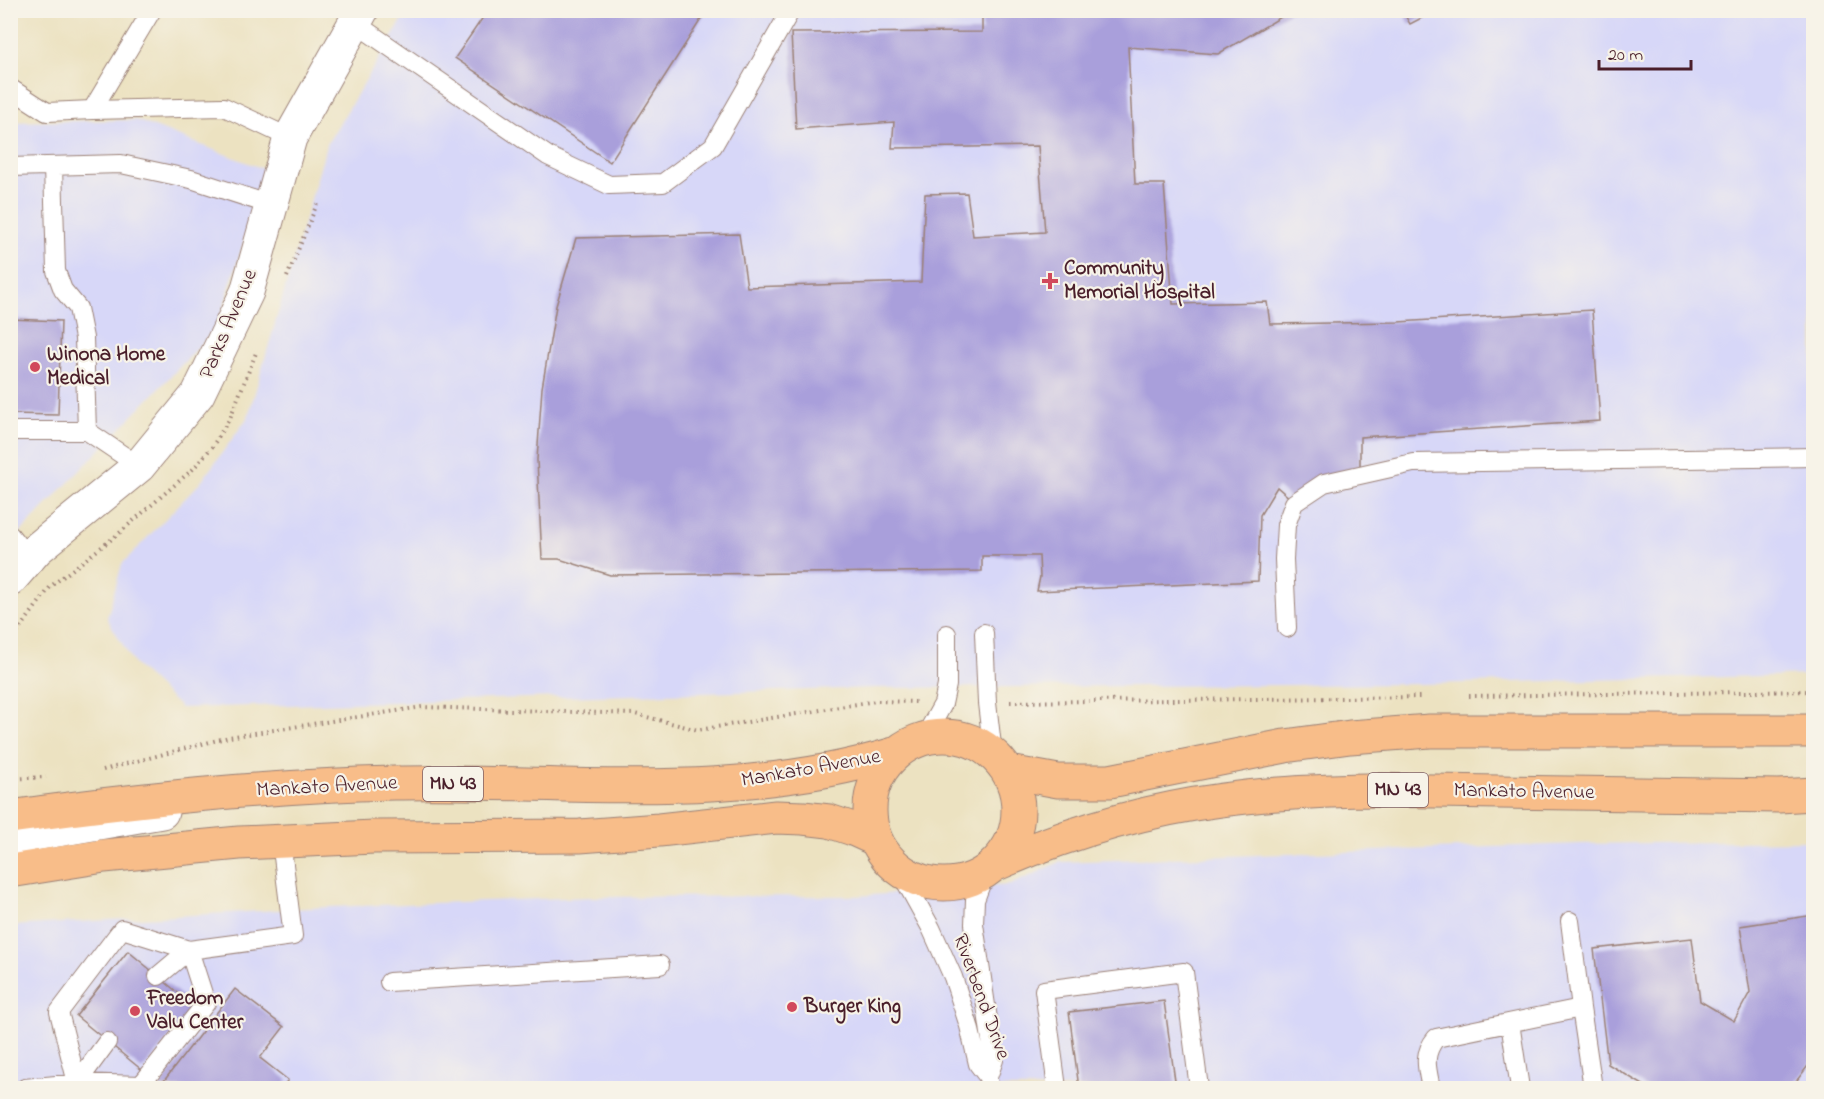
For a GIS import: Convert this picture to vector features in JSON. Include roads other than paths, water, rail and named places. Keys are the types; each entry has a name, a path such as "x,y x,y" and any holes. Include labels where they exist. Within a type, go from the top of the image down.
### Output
{"main road":[{"name":"Mankato Avenue","path":"1814,731 1430,731 1350,737 1285,746 1110,780 1058,781 1001,763 976,742 939,735 924,738 894,754 879,773 870,796 870,820 875,839 885,856 899,870 925,882 954,884 973,879 989,869 1066,837 1142,815 1220,800 1300,791 1779,796 1814,794"},
{"name":"Mankato Avenue","path":"10,817 108,803 251,791 394,783 714,786 796,777 894,754"},
{"path":"989,869 1009,847 1017,824 1019,809 1017,795 1001,763"},
{"name":"Mankato Avenue","path":"10,871 104,856 239,843 374,837 580,836 776,817 829,821 875,839"}],"street":[{"name":"Parks Avenue","path":"17,558 37,549 139,466 198,394 247,292 290,138 359,17"},
{"path":"10,842 29,835 219,802 251,791"}],"lane":[{"path":"92,110 152,10"},
{"path":"359,17 548,156 609,185 663,183 713,146 791,10"},
{"path":"10,88 47,112 224,107 290,138"},
{"path":"10,167 121,164 190,178 272,206"},
{"path":"53,166 56,271 63,290 78,308 84,338 87,432"},
{"path":"10,431 87,432 139,466"},
{"path":"1287,628 1284,559 1286,525 1294,503 1324,483 1413,463 1814,457"},
{"path":"984,633 987,703 1001,763"},
{"path":"924,738 943,704 947,685 947,634"},
{"path":"77,1083 59,1012 122,929 189,950 293,936 281,841"},
{"name":"Riverbend Drive","path":"988,1083 994,1060 974,924 975,900 989,869"},
{"name":"Riverbend Drive","path":"899,870 931,928 952,977 969,1026 978,1064 988,1083"},
{"path":"1570,921 1593,1089"},
{"path":"158,976 189,950"},
{"path":"25,1089 77,1083 141,1085 206,1003 189,950"},
{"path":"389,982 660,965"},
{"path":"1058,1089 1044,990 1184,972 1199,1089"},
{"path":"1431,1089 1426,1061 1428,1048 1436,1038 1581,1008"},
{"path":"1510,1023 1520,1089"},
{"path":"77,1083 108,1042"}],"place":[{"name":"Community Memorial Hospital","path":"1050,281"},
{"name":"Winona Home Medical","path":"35,367"},
{"name":"Burger King","path":"792,1007"},
{"name":"Freedom Valu Center","path":"135,1011"}]}
